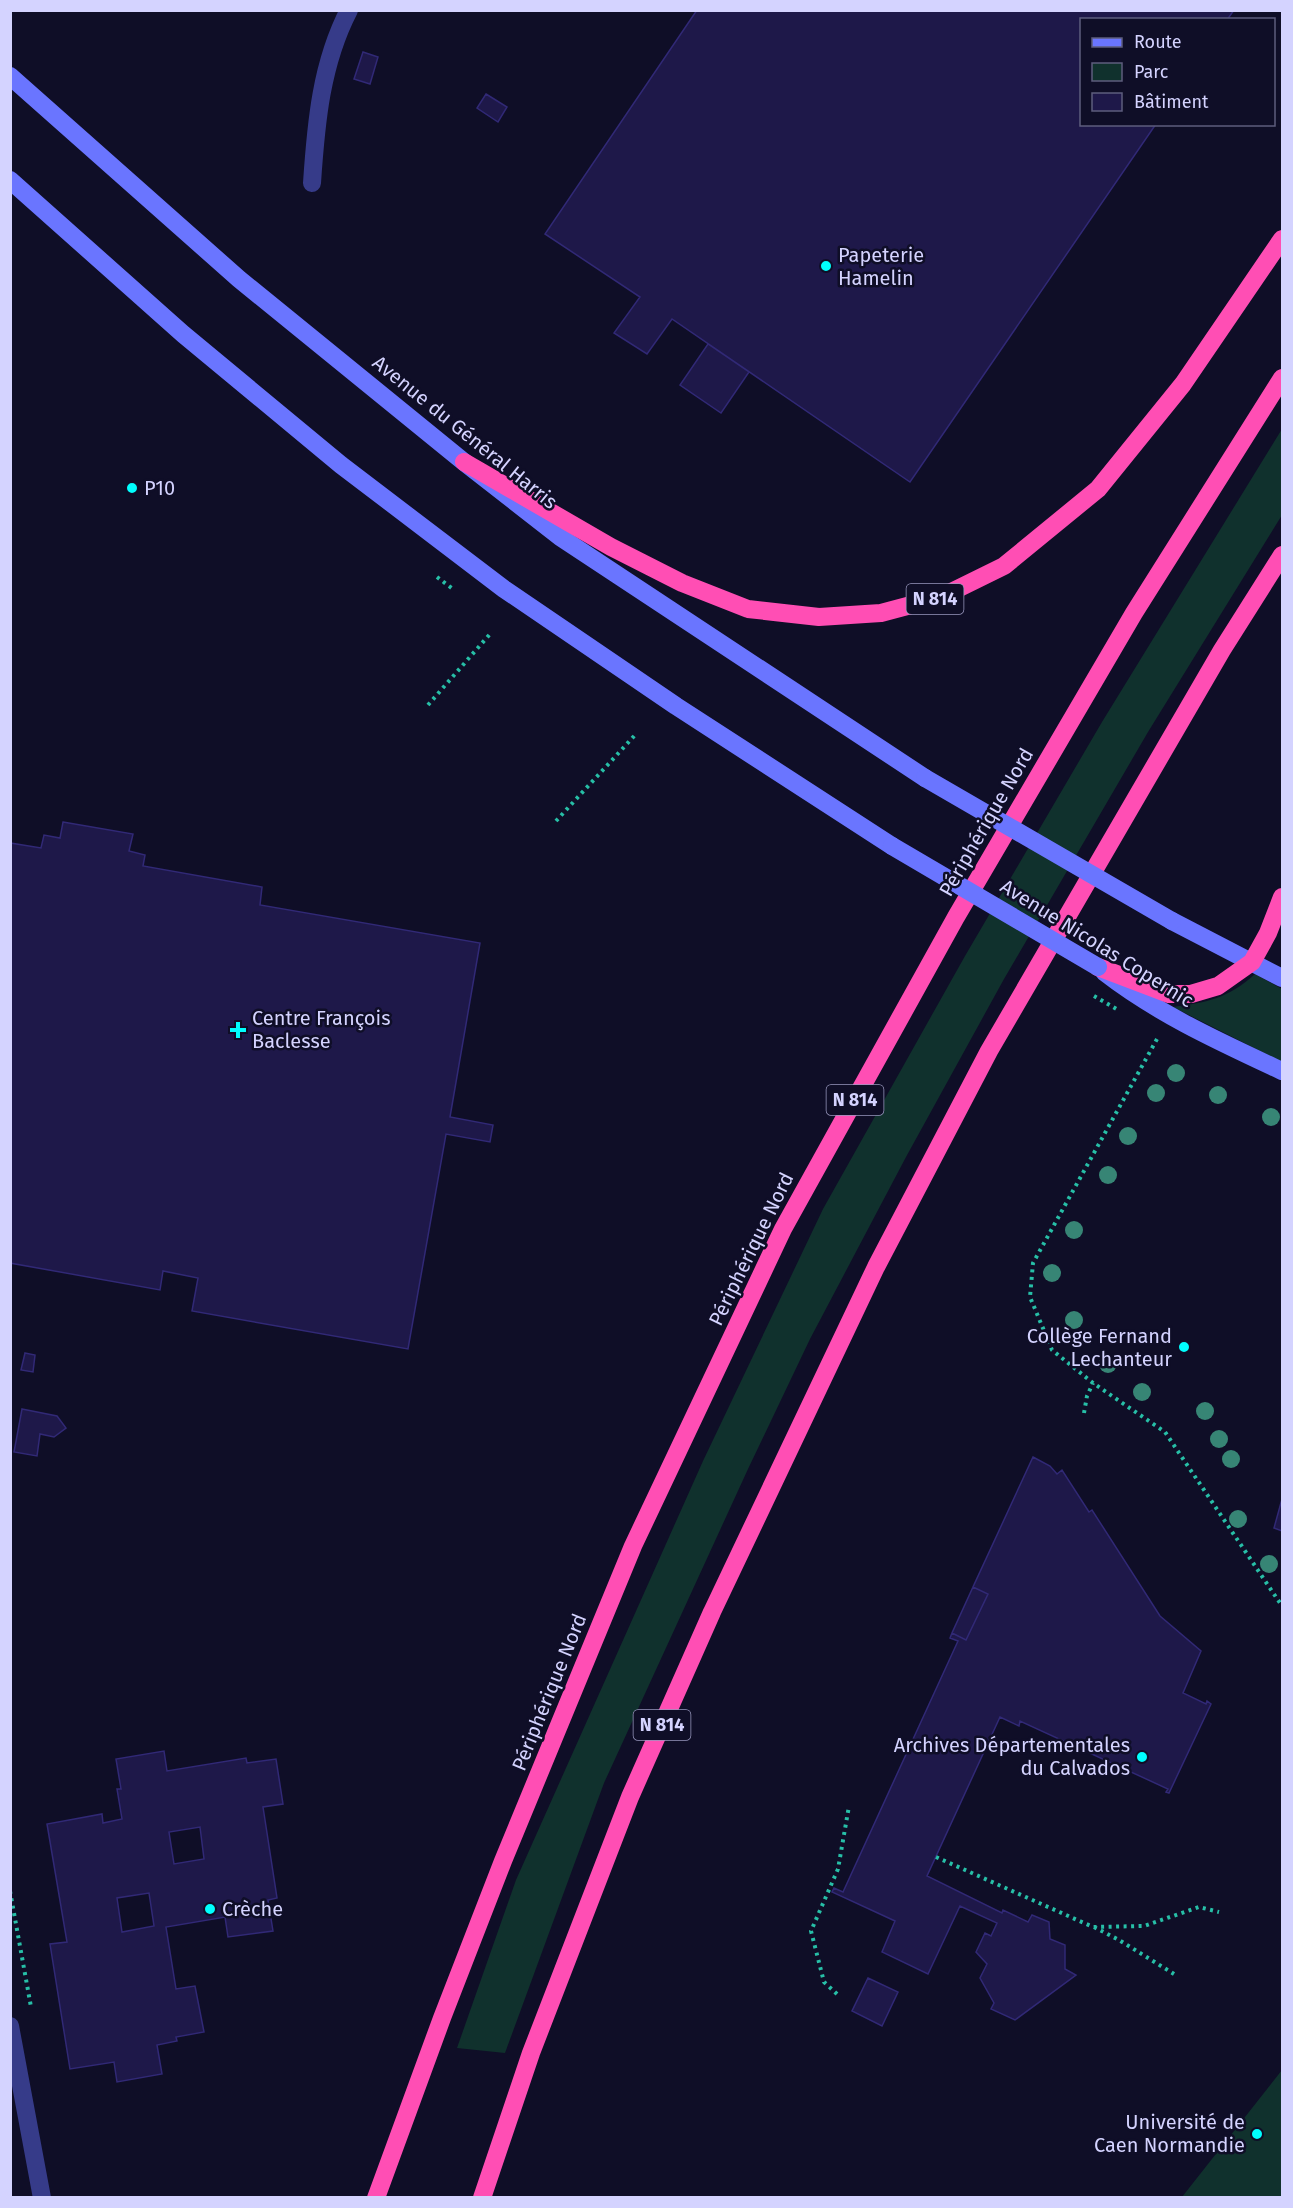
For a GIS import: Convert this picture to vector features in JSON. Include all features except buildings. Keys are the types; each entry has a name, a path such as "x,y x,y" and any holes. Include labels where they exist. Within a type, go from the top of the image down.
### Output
{"highway":[{"name":"N 814","path":"464,462 611,547 682,583 748,609 829,616 881,613 931,600 1004,566 1098,489 1183,384 1282,239"},
{"name":"Périphérique Nord","path":"376,2198 503,1861 633,1546 783,1229 956,917 1128,624 1282,378"},
{"name":"N 814","path":"482,2198 531,2053 630,1797 722,1592 876,1267 995,1041 1222,650 1282,555"},
{"path":"1098,967 1134,987 1169,994 1191,994 1218,986 1252,962 1268,933 1282,897"}],"main road":[{"name":"Avenue du Général Harris","path":"10,76 239,279 560,537 925,778 1172,921 1252,962"},
{"name":"Avenue Nicolas Copernic","path":"10,180 192,342 340,465 504,590 676,706 892,846 1098,967"},
{"path":"1252,962 1282,978"},
{"name":"Avenue Nicolas Copernic","path":"1134,987 1170,1017 1282,1071"}],"street":[{"path":"312,183 315,134 324,77 333,43 349,10"},
{"path":"10,2026 42,2198"}],"path":[{"path":"428,705 490,634"},
{"path":"556,821 636,734"},
{"path":"1160,1033 1033,1263 1030,1297 1052,1350 1094,1383 1165,1432 1211,1497 1229,1530 1282,1605"},
{"path":"1084,1413 1087,1396 1094,1383"},
{"path":"837,1994 824,1982 811,1931 838,1869 849,1806"},
{"path":"936,1857 1093,1927 1119,1940 1174,1974"},
{"path":"10,1891 33,2015"},
{"path":"1093,1927 1144,1926 1199,1907 1219,1912"}],"green space":[{"path":"1282,429 1282,515 1148,732 1004,979 906,1157 810,1339 604,1783 505,2053 457,2048 516,1880 703,1461 823,1209 965,956 1102,722"},
{"path":"1255,974 1282,989 1282,1062 1173,1007 1217,998 1235,989"},
{"name":"Université de Caen Normandie","path":"1282,2070 1282,2197 1182,2197"}],"place":[{"name":"Papeterie Hamelin","path":"826,266"},
{"name":"P10","path":"132,488"},
{"name":"Centre François Baclesse","path":"238,1030"},
{"name":"Collège Fernand Lechanteur","path":"1184,1347"},
{"name":"Archives Départementales du Calvados","path":"1142,1757"},
{"name":"Crèche","path":"210,1909"},
{"name":"Université de Caen Normandie","path":"1257,2134"}]}
